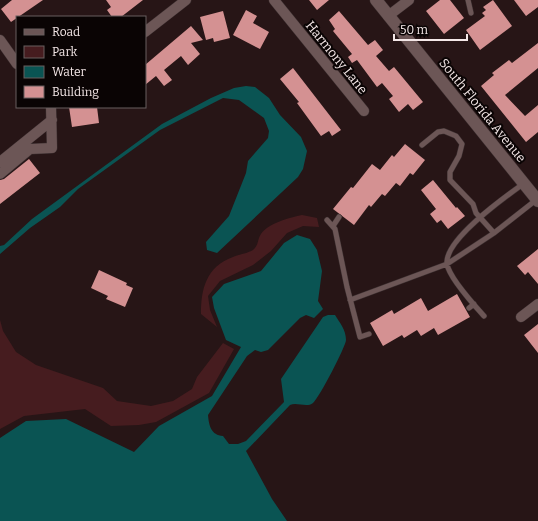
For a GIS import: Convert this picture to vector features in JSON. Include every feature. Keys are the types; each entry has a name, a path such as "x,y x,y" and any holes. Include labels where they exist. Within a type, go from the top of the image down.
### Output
{"street":[{"path":"146,31 186,0"},
{"name":"Harmony Lane","path":"274,0 364,111"},
{"name":"South Florida Avenue","path":"376,0 538,200"},
{"path":"388,16 408,0"},
{"path":"0,40 16,63"},
{"path":"0,174 30,149 52,148 51,108"},
{"path":"0,162 52,120"},
{"path":"521,317 538,304"}],"lane":[{"path":"468,0 471,13"},
{"path":"422,145 438,132 444,131 458,139 462,144 461,151 449,176 450,180 473,204 474,210 494,233"},
{"path":"484,316 459,286 447,264 451,246 480,217 524,183"},
{"path":"350,300 447,264 494,233 538,200"},
{"path":"333,226 339,216"},
{"path":"327,220 333,226 360,337 369,334"},
{"path":"469,308 474,304"}],"green space":[{"path":"302,215 317,218 319,227 303,226 287,233 271,251 253,265 220,281 208,296 210,310 217,327 201,314 204,288 211,273 217,267 224,261 253,250 261,234 268,227 286,219"},
{"path":"0,320 3,331 16,352 36,365 103,388 117,401 151,406 173,401 192,389 197,377 223,343 234,349 209,393 156,422 139,425 111,426 85,409 24,416 0,429"}],"water":[{"path":"246,86 255,87 269,98 280,115 301,137 307,151 303,169 298,177 217,253 207,250 206,242 229,216 246,173 248,161 268,138 269,131 264,118 239,100 223,98 160,130 78,189 60,207 30,228 0,254 0,246 4,245 32,219 162,124 211,98 234,88"},
{"path":"297,235 310,239 317,250 322,271 318,301 323,309 314,318 306,315 300,318 268,350 261,352 255,350 247,356 208,415 209,423 213,432 223,436 229,444 238,444 246,441 284,402 281,379 323,317 335,315 344,330 346,340 337,361 316,399 311,404 290,405 246,451 272,499 287,521 0,521 0,438 26,421 66,419 134,452 159,426 212,396 241,347 226,340 214,308 212,297 224,284 261,271 284,243"}],"building":[{"path":"12,0 43,0 20,16 16,16 16,19 11,22 1,9"},
{"path":"106,0 143,0 122,16 111,16 107,10 111,7"},
{"path":"309,0 329,0 317,10"},
{"path":"440,0 450,0 464,18 444,34 426,11"},
{"path":"493,0 512,26 480,50 466,30 485,16 482,13 486,10 483,7"},
{"path":"514,0 538,0 538,7 526,16"},
{"path":"246,10 257,16 253,23 269,32 260,49 233,35"},
{"path":"223,11 230,38 214,42 213,38 206,40 200,17"},
{"path":"339,11 368,45 375,40 383,50 376,56 389,71 394,67 423,102 413,110 408,104 399,112 389,99 393,96 382,83 377,87 357,60 352,63 348,57 352,54 333,31 335,29 329,20"},
{"path":"191,26 203,40 191,43 200,54 188,65 181,56 164,70 172,80 164,86 156,76 146,84 146,64"},
{"path":"538,43 538,68 505,95 525,116 538,105 538,132 526,142 481,86 494,75 492,73 509,60 512,63"},
{"path":"293,68 341,130 332,136 329,131 321,136 297,103 299,102 280,79"},
{"path":"69,108 97,108 99,123 72,127"},
{"path":"405,144 425,160 413,175 410,173 400,186 396,183 385,196 382,194 371,207 369,205 354,225 333,209 351,187 353,188 372,164 380,170 392,155 394,157"},
{"path":"29,159 40,173 0,204 0,180 4,179"},
{"path":"433,180 456,208 457,207 465,216 448,229 441,220 437,223 430,214 436,209 421,190"},
{"path":"538,249 538,284 528,272 525,275 517,266"},
{"path":"99,270 127,283 126,285 133,288 125,307 106,299 108,296 91,288"},
{"path":"457,294 470,317 438,335 434,328 421,336 417,330 404,338 402,335 383,346 370,323 392,310 394,314 421,298 428,311"},
{"path":"538,324 538,353 524,335"}]}
